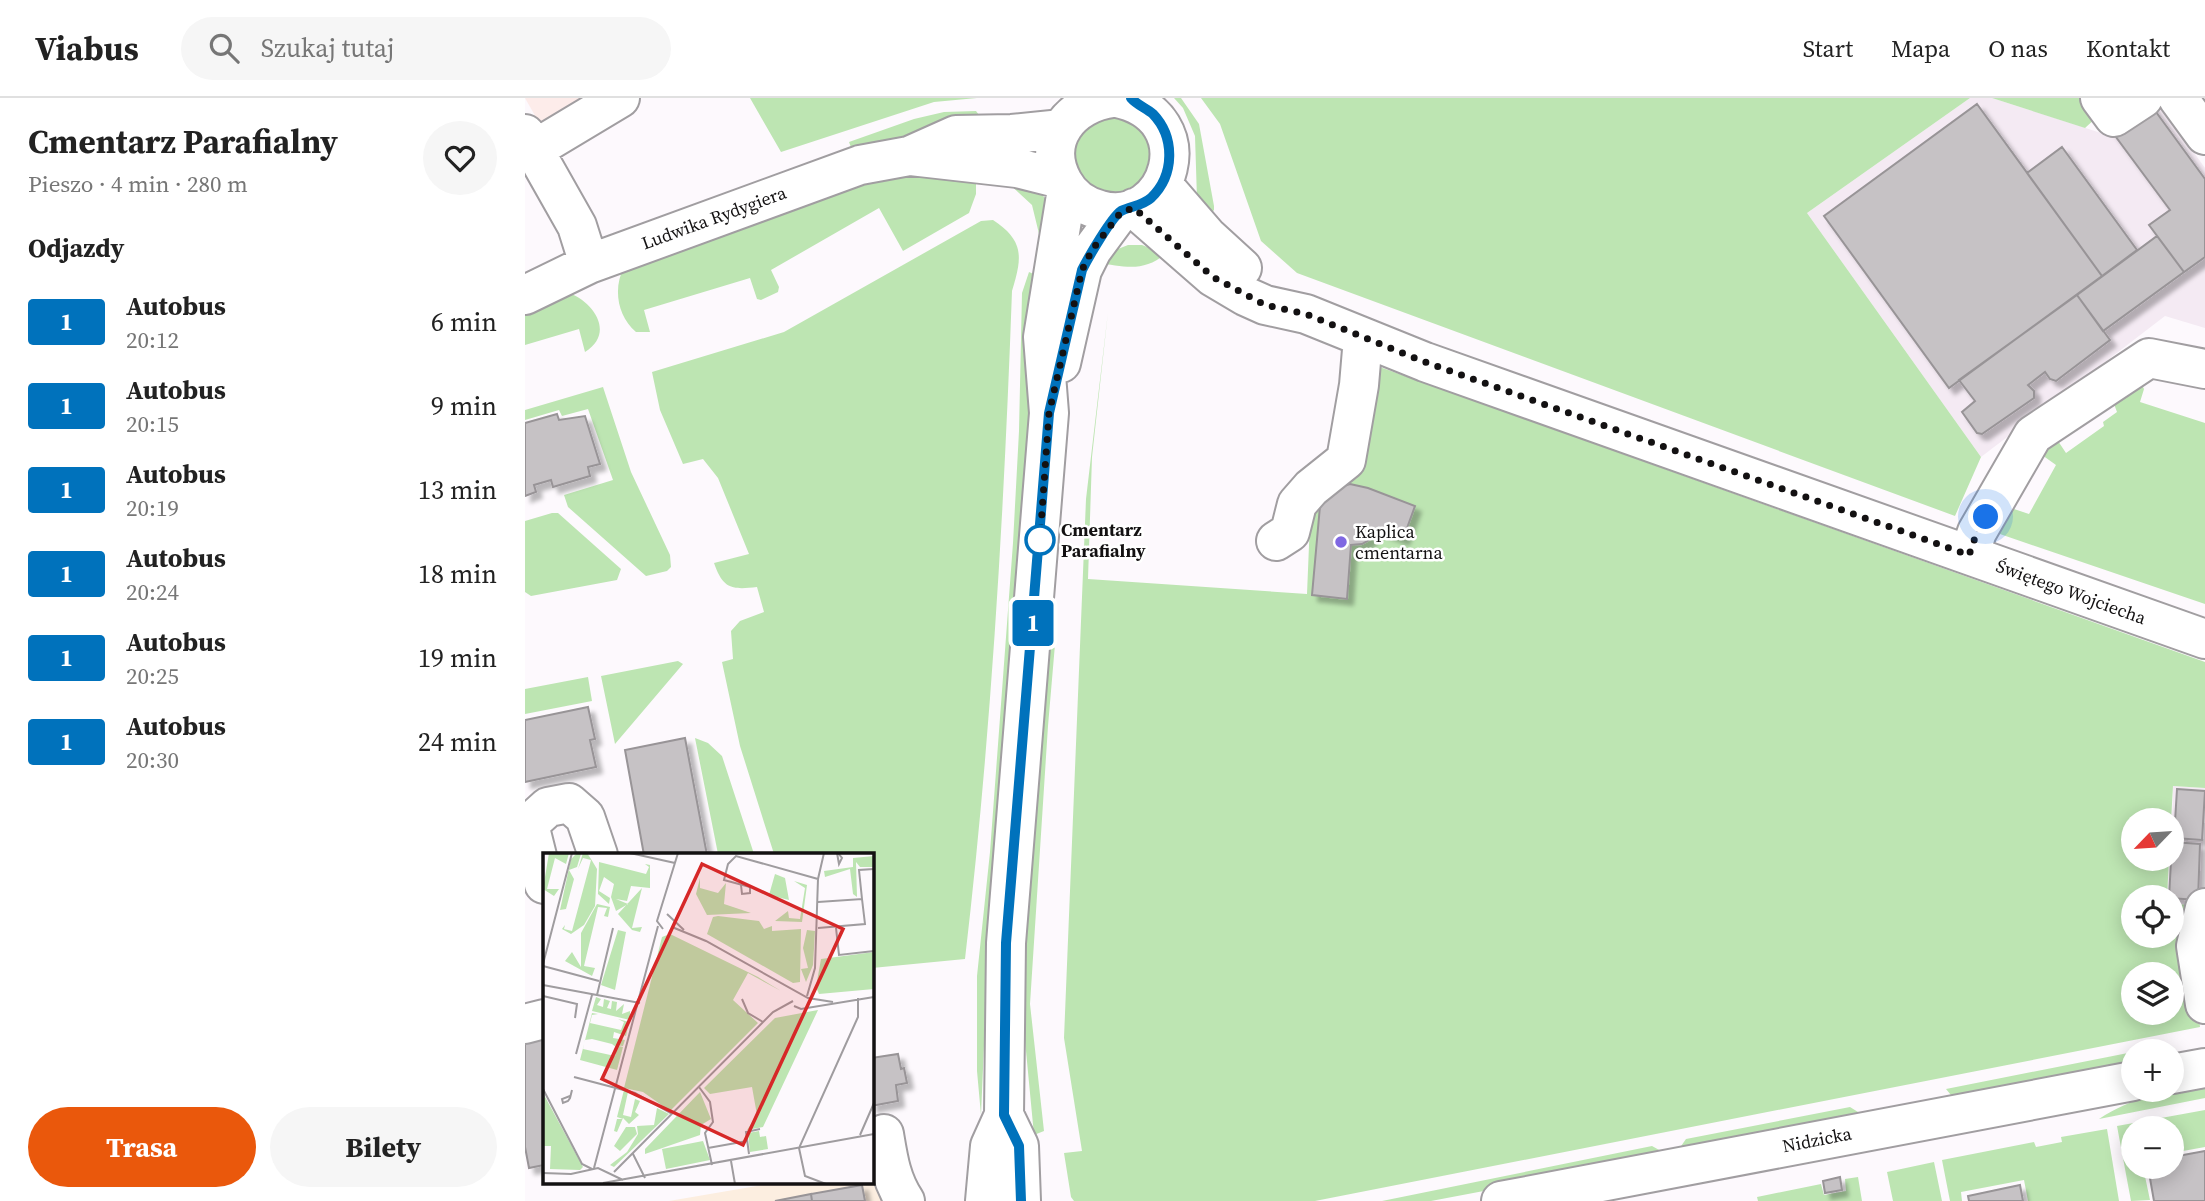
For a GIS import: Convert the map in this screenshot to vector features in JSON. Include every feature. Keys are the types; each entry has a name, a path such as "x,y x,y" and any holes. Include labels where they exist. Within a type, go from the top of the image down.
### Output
{"street":[{"path":"589,264 577,226 530,141 620,98"},
{"path":"2100,98 2114,117 2143,98"},
{"path":"2178,98 2205,135"},
{"path":"909,156 956,135 1012,134 1066,115 1096,100 1124,99 1151,112 1163,127 1169,146 1169,166 1092,250 1082,270 1049,413 1006,943 1004,1115 990,1146 985,1201"},
{"path":"1049,413 1043,337 1064,184 1056,154 1066,115"},
{"path":"909,156 1017,168 1064,184 1078,200 1091,208 1106,212 1139,201"},
{"name":"Ludwika Rydygiera","path":"525,295 589,264 860,165 909,156"},
{"name":"Świętego Wojciecha","path":"1139,201 1207,236 1233,261 1306,314 1363,338 2205,639"},
{"path":"1276,541 1290,532 1297,504 1311,488 1346,460 1359,384 1363,338"},
{"path":"1969,555 1977,532 2033,435 2149,358 2205,369"},
{"path":"543,880 529,824 548,807 569,803 585,817 597,853"},
{"path":"2205,908 2196,946 2205,1004"},
{"path":"525,1024 543,1019"},
{"path":"2184,1072 2205,1068"},
{"name":"Nidzicka","path":"1501,1201 1609,1190 2121,1083"},
{"path":"1004,1115 1019,1146 1021,1201"},
{"path":"884,1134 890,1167 897,1189 905,1201"}],"shaded area":[{"path":"525,98 593,98 542,128"},
{"path":"1970,98 1992,98 2101,133 2155,98 2205,168 2205,328 2165,316 1981,457 1807,213"},
{"path":"2173,786 2205,788 2201,905 2184,904 2184,885 2168,885 2168,872 2184,872 2184,808 2173,808"},
{"path":"873,1169 884,1201 669,1201 768,1184 873,1184"}],"green space":[{"path":"750,98 977,98 934,102 781,152"},
{"path":"1174,98 1181,98 1199,124 1214,206 1209,216 1197,199 1195,136 1183,108"},
{"path":"1201,98 1970,98 1807,213 1981,457 1955,516 1297,273 1261,241 1220,124"},
{"path":"1992,98 2084,98 2097,117 2085,128"},
{"path":"976,111 979,115 977,121 912,133 853,153 849,142 914,119 944,112"},
{"path":"1104,117 1124,117 1148,136 1152,166 1137,186 1122,194 1108,194 1096,189 1077,169 1074,156 1076,142 1085,129"},
{"path":"918,174 976,177 976,194 969,213 903,251 879,208 771,270 779,287 778,292 761,300 757,299 750,278 644,310 650,332 636,332 621,310 618,293 624,267 842,190 887,177"},
{"path":"1007,182 1033,190 1046,200 1048,216 1041,242 1032,205"},
{"path":"993,220 1011,235 1016,243 1019,260 1012,291 1005,458 989,709 965,959 873,968 873,853 774,853 740,746 722,662 733,659 731,631 740,621 764,612 757,587 729,586 717,572 714,563 749,554 718,478 703,459 683,464 660,410 652,372 784,332 981,221"},
{"path":"1128,245 1142,245 1165,254 1141,266 1097,263 1113,251"},
{"path":"1029,272 1038,276 1032,420 987,976 981,1115 977,1071 977,976 990,852 1013,543 1022,293"},
{"path":"566,292 585,302 597,318 599,336 594,344 585,352 579,329 525,345 525,306"},
{"path":"1108,312 1092,457 1088,579 1307,594 1311,497 1357,478 1377,366 2205,662 2205,788 2173,786 2172,808 2121,808 2121,872 2168,872 2168,885 2121,885 2121,948 2184,948 2184,905 2193,905 2190,941 2200,1027 2139,1039 2121,1039 2121,1043 1315,1201 1074,1201 1071,1197 1064,1153 1082,1151 1064,1038 1086,499"},
{"path":"2140,381 2144,389 2140,402 2205,423 2205,604 1997,533 2005,506 2029,514 2056,465 2042,455 2043,448 2058,441 2066,453 2104,426 2103,422 2117,412 2114,404"},
{"path":"603,387 631,472 670,555 671,567 667,571 646,576 568,507 564,495 613,480 588,409 562,416 559,410 525,420 525,410"},
{"path":"558,513 621,569 617,580 531,596 525,592 525,521"},
{"path":"1057,621 1030,1004 1044,1131 1034,1135 1024,1030 1022,972 1049,644"},
{"path":"678,661 683,664 615,744 601,676"},
{"path":"588,677 592,701 525,714 525,689"},
{"path":"695,738 708,743 722,756 754,853 718,853"},
{"path":"2121,1054 2121,1068 1955,1100 1946,1089"},
{"path":"2205,1083 2205,1098 2099,1119 2132,1102 2184,1102 2184,1088"},
{"path":"1850,1107 1858,1112 1860,1120 1679,1149 1686,1139"},
{"path":"2205,1110 2205,1147 2184,1151 2184,1116 2172,1116"},
{"path":"2121,1125 2121,1147 2117,1126"},
{"path":"2107,1129 2119,1201 2028,1201 2024,1180 1961,1192 1962,1201 1950,1201 1942,1160 2034,1142 2036,1147 2062,1142 2061,1137"},
{"path":"1652,1146 1661,1151 1662,1157 1431,1201 1382,1201"},
{"path":"1934,1162 1942,1201 1893,1201 1887,1172"},
{"path":"1858,1177 1862,1201 1758,1201 1757,1197 1821,1184 1824,1195 1846,1191 1845,1179"},
{"path":"2127,1179 2146,1179 2150,1200 2131,1201"}],"building":[{"path":"2148,101 2205,179 2205,257 2184,272 2149,225 2170,210 2110,129"},
{"path":"1977,104 2102,276 1949,388 1824,216"},
{"path":"2062,147 2137,250 2102,276 2027,173"},
{"path":"2157,236 2184,272 2103,331 2077,295"},
{"path":"2077,295 2110,340 2056,381 2050,379 2045,372 2028,385 2034,391 2034,398 1982,434 1977,433 1962,412 1975,401 1959,380"},
{"path":"557,414 559,420 585,416 600,464 588,467 590,476 553,487 551,480 534,485 536,492 525,496 525,423"},
{"name":"Kaplica cmentarna","path":"1350,484 1415,506 1403,539 1376,529 1369,540 1351,545 1347,599 1312,595 1320,506 1343,486"},
{"path":"588,707 595,739 590,740 596,767 525,782 525,720"},
{"path":"685,738 707,853 644,853 625,750"},
{"path":"2177,789 2205,791 2202,840 2184,839 2184,808 2176,808"},
{"path":"2184,843 2200,844 2198,900 2184,899 2184,885 2170,885 2170,872 2184,872"},
{"path":"543,1038 543,1165 529,1168 525,1147 525,1042"},
{"path":"898,1054 907,1083 896,1085 898,1101 873,1106 873,1058"},
{"path":"2205,1151 2205,1201 2154,1201 2150,1179 2184,1179 2184,1155"},
{"path":"1840,1177 1842,1190 1825,1193 1823,1181"},
{"path":"862,1185 865,1201 812,1201 811,1194"},
{"path":"2020,1185 2023,1201 1969,1201 1968,1196"},
{"path":"811,1194 812,1201 775,1201"}],"bus line":[{"name":"1","path":"1021,1201 1019,1146 1004,1115 1006,943 1049,413 1082,270 1092,250 1121,212 1150,199 1162,184 1169,166 1169,146 1163,127 1151,112 1131,98"}],"place":[{"name":"Cmentarz Parafialny","path":"1040,540"},
{"name":"Kaplica cmentarna","path":"1341,542"}],"route":[{"path":"1040,540 1049,413 1082,270 1092,250 1121,212 1134,208 1213,277 1265,305 1306,314 1425,362 1969,555 1986,517"}]}
